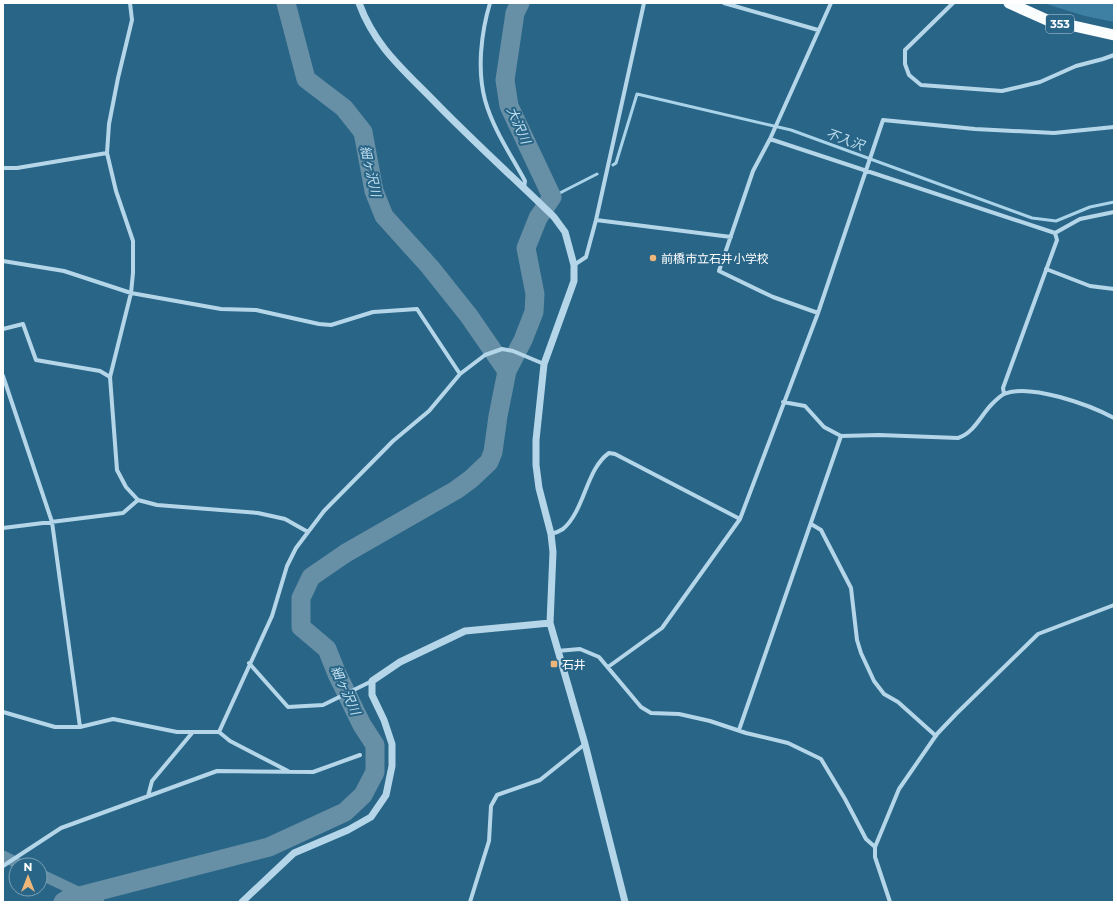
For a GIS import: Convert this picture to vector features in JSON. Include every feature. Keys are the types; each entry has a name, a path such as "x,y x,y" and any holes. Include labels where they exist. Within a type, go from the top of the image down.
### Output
{"highway":[{"name":"353","path":"1009,3 1048,20 1114,35"}],"street":[{"path":"130,3 132,20 111,116 106,153 116,191 133,240 134,273 131,293 110,377 117,470 126,487 138,500 158,505 258,513 285,519 308,532"},
{"path":"359,3 367,24 384,51 474,141 554,217 565,232 574,265 574,281 544,364 536,440 536,465 539,488 551,534 553,552 550,623 585,744 625,902"},
{"path":"490,3 485,20 482,52 483,89 493,121 525,180 524,188"},
{"path":"574,265 586,257 596,220 644,3"},
{"path":"724,3 818,30"},
{"path":"818,313 773,297 719,271 754,171 770,139 831,3"},
{"path":"953,3 905,50 905,64 909,75 921,85 1002,91 1040,82 1076,66 1103,59 1114,54"},
{"path":"608,668 662,628 740,519 783,402 818,313 883,120 974,129 1054,133 1114,127"},
{"path":"770,139 1055,233 1080,219 1114,212"},
{"path":"3,168 17,168 106,153"},
{"path":"596,220 731,237"},
{"path":"1004,394 1003,388 1057,240 1055,233"},
{"path":"3,261 64,271 131,293 221,309 256,310 319,324 331,325 373,312 417,309 460,374"},
{"path":"1046,269 1090,286 1114,289"},
{"path":"3,329 23,324 36,360 100,371 110,377"},
{"path":"219,732 249,663 272,616 287,566 296,548 324,511 393,441 429,411 460,374 485,355 502,349 513,351 544,364"},
{"path":"3,376 52,522 80,727"},
{"path":"783,402 805,406 824,427 841,436 879,435 958,438 969,432 992,404 1004,394 1017,392 1054,394 1096,409 1114,418"},
{"path":"739,730 841,436"},
{"path":"551,534 562,529 579,506 601,459 609,453 615,454 740,519"},
{"path":"3,528 123,513 138,500"},
{"path":"811,524 821,530 852,588 857,640 861,653 874,681 884,694 906,708 936,736"},
{"path":"890,902 875,857 875,847 899,789 936,736 956,714 1038,634 1114,605"},
{"path":"249,663 288,707 322,705 372,680 400,662 465,631 550,623"},
{"path":"557,651 580,649 599,656 641,707 651,713 679,714 710,721 788,743 821,759 845,799 866,839 875,847"},
{"path":"242,902 294,853 348,830 371,817 386,795 392,766 392,744 384,720 372,695 372,680"},
{"path":"3,712 55,727 80,727 113,718 177,732 219,732 230,741 290,772"},
{"path":"148,796 152,781 192,732"},
{"path":"470,902 489,842 491,806 497,795 540,780 585,744"},
{"path":"3,866 61,828 217,770 312,772 360,756"}],"shaded area":[{"path":"1043,3 1114,3 1114,22 1085,16"}],"waterway":[{"name":"細ヶ沢川","path":"286,3 306,79 344,108 363,132 374,191 384,216 430,267 469,316 507,371"},
{"name":"細ヶ沢川","path":"63,902 68,899 269,847 345,812 363,795 375,772 375,745 362,725 337,674 327,649 301,627 301,598 311,577 346,553 456,490 471,479 489,462 493,452 498,416 507,371 523,340 534,312 535,294 526,248 538,218 552,197 509,106 505,80 515,13 520,3"},
{"name":"不入沢","path":"613,165 616,163 637,94 791,130 1032,218 1056,221 1090,207 1114,202"},
{"name":"不入沢","path":"552,197 597,174"},
{"path":"3,856 8,858"},
{"path":"48,878 99,902"}],"place":[{"name":"前橋市立石井小学校","path":"653,258"},
{"name":"石井","path":"554,664"}],"water label":[{"name":"大沢川","path":"519,125"}]}
